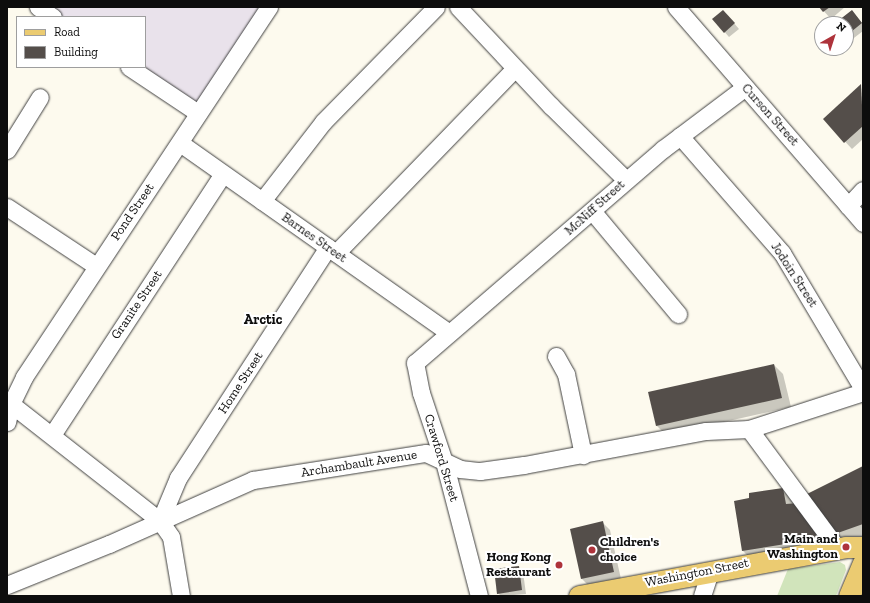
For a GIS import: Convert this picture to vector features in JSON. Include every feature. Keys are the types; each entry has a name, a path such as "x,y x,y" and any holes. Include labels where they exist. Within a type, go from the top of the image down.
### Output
{"main road":[{"name":"Washington Street","path":"579,596 837,548 863,547"},
{"path":"849,596 863,563"}],"street":[{"path":"38,7 52,16"},
{"name":"Pond Street","path":"7,422 11,404 24,378 96,266 180,144 198,113 269,7"},
{"path":"262,201 323,122 436,7"},
{"path":"458,7 515,68 626,180"},
{"name":"Curson Street","path":"676,7 721,56 744,88 863,223"},
{"path":"130,68 198,113"},
{"name":"Home Street","path":"160,521 178,478 332,250 515,68"},
{"name":"McNiff Street","path":"449,333 593,212 626,180 680,136 744,88"},
{"path":"7,150 40,97"},
{"name":"Jodoin Street","path":"680,136 782,253 863,391"},
{"name":"Barnes Street","path":"180,144 222,175 262,201 449,333"},
{"name":"Granite Street","path":"52,435 222,175"},
{"path":"848,206 863,190"},
{"path":"7,207 96,266"},
{"path":"593,212 678,314"},
{"name":"Crawford Street","path":"449,333 416,363 421,393 444,462 479,596"},
{"path":"556,356 566,374 583,455"},
{"name":"Archambault Avenue","path":"7,584 160,521 253,480 426,453 460,469 480,471 583,455 706,431 749,429 863,391"},
{"path":"11,404 160,521 171,537 181,596"},
{"path":"749,429 837,548"},
{"path":"702,596 710,571"}],"shaded area":[{"path":"41,7 269,7 201,111 133,68 146,68 146,16 54,16"}],"green space":[{"path":"840,562 845,565 846,570 836,596 777,596 788,569"}],"building":[{"path":"819,7 830,7 823,12"},
{"path":"723,10 735,23 724,33 712,19"},
{"path":"852,10 862,23 854,30 854,16 844,16"},
{"path":"861,84 863,126 844,143 823,119"},
{"path":"774,364 782,398 656,426 648,392"},
{"path":"863,466 863,524 832,535 807,494"},
{"path":"783,488 786,504 799,503 823,538 742,551 734,501 749,498 749,493"},
{"name":"Children's choice","path":"603,521 614,572 581,579 570,529"},
{"path":"519,566 522,590 497,594 494,569"}],"place":[{"name":"Main and Washington","path":"846,547"},
{"name":"Children's choice","path":"592,550"},
{"name":"Hong Kong Restaurant","path":"559,565"}],"district":[{"name":"Arctic","path":"263,320"}]}
